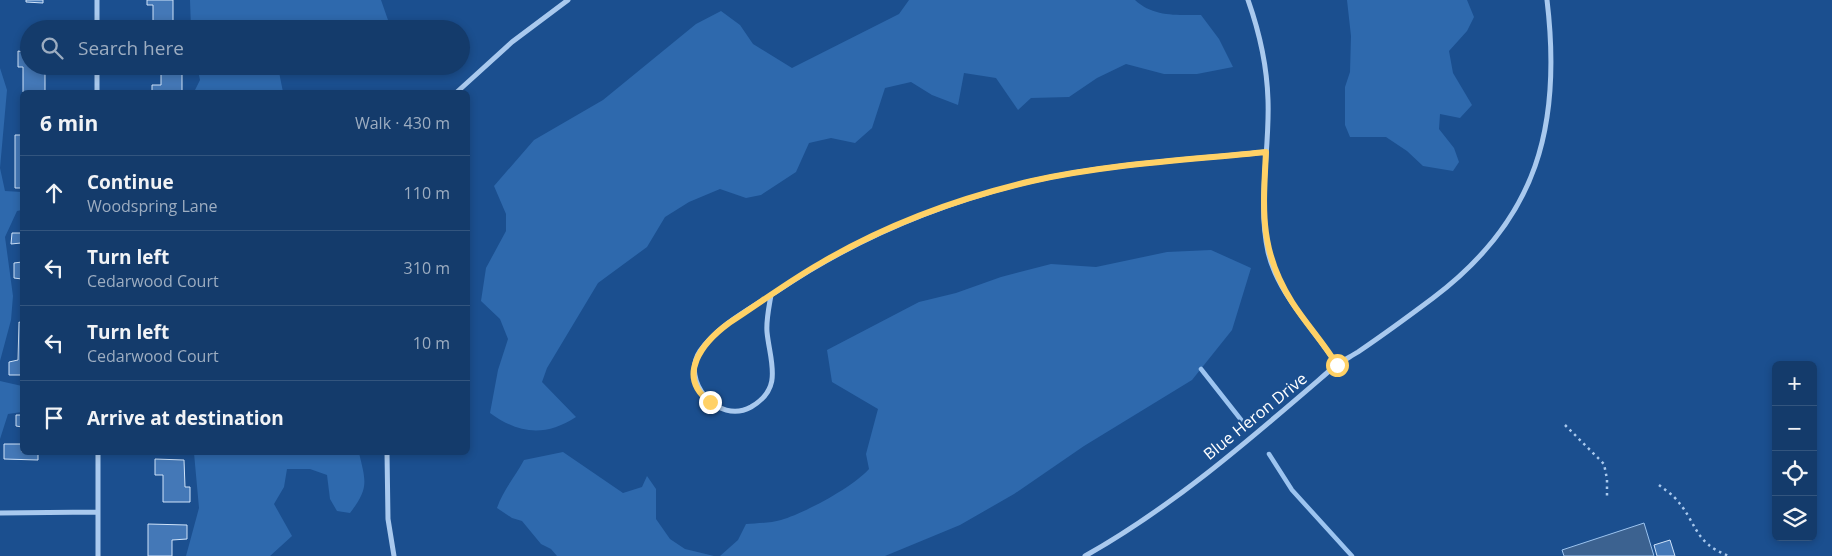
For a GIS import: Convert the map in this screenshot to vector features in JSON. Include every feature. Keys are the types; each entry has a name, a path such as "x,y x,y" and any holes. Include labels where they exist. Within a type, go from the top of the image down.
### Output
{"street":[{"path":"97,0 97,20"},
{"path":"459,90 512,42 568,0"},
{"path":"1248,0 1261,47 1268,100 1262,215 1272,263 1292,302 1337,365"},
{"name":"Blue Heron Drive","path":"1085,556 1181,492 1241,446 1337,365 1434,297 1459,277 1486,250 1518,204 1536,166 1550,109 1552,42 1547,0"},
{"path":"97,75 97,90"},
{"path":"771,295 767,322 773,365 772,383 760,401 748,409 736,411 722,409 705,398 698,386 694,365 698,354 718,332 771,295 822,262 892,227 946,206 1033,181 1078,173 1266,152"},
{"path":"98,455 98,556"},
{"path":"388,455 388,519 394,556"},
{"path":"0,513 98,512"}],"path":[{"path":"1565,425 1604,464 1607,479 1607,498"},
{"path":"1659,484 1675,498 1696,533 1705,543 1716,551 1730,556"}],"shaded area":[{"path":"190,0 381,0 388,20 191,20"},
{"path":"909,0 1135,0 1142,6 1157,12 1174,15 1201,15 1219,39 1233,67 1197,74 1164,74 1126,64 1097,78 1069,97 1031,98 1018,110 996,78 964,73 958,105 932,95 911,82 885,88 872,128 855,143 831,138 809,143 796,172 761,195 746,198 720,189 689,202 665,217 647,247 598,283 547,368 542,382 576,417 554,428 532,430 511,425 490,413 498,370 508,339 500,319 481,301 486,268 506,231 506,214 494,186 534,140 603,100 696,24 721,11 740,25 753,44 792,68 899,14"},
{"path":"1347,0 1467,0 1474,17 1467,31 1449,51 1453,73 1472,105 1460,118 1440,114 1439,129 1454,148 1459,162 1453,171 1423,166 1407,151 1386,137 1350,137 1345,125 1345,87 1350,72 1351,36"},
{"path":"0,68 7,90 0,168"},
{"path":"199,75 280,75 283,90 195,90 200,80"},
{"path":"0,168 5,191 20,192 20,210 17,211 5,237 13,296 11,320 0,361"},
{"path":"1211,250 1251,268 1232,330 1192,380 1084,446 1014,494 960,525 885,556 720,556 738,540 746,524 777,521 803,512 852,484 869,469 866,454 878,409 832,382 827,350 919,302 956,293 1001,277 1051,264 1096,267 1167,252"},
{"path":"0,381 20,386 20,412 8,414 0,439"},
{"path":"563,452 623,493 642,487 647,476 656,489 656,519 670,539 685,549 714,556 557,556 551,549 541,544 522,521 512,518 497,508 524,460"},
{"path":"194,455 359,455 364,478 363,491 350,513 337,511 330,499 327,475 310,469 287,469 284,487 274,504 292,536 270,556 186,556 199,508"},
{"path":"1644,523 1654,556 1564,556 1562,550"}],"building":[{"path":"26,0 43,0 43,3 26,2"},
{"path":"147,0 173,0 173,20 153,20 153,5 147,5"},
{"path":"18,51 20,51 20,67 18,67"},
{"path":"23,75 45,75 45,90 23,90"},
{"path":"161,75 182,75 182,90 152,90 152,85 161,85"},
{"path":"15,135 20,135 20,188 15,188"},
{"path":"12,233 20,233 20,243 11,244"},
{"path":"20,262 20,279 14,278 14,263"},
{"path":"19,322 20,375 9,375 9,362 18,360"},
{"path":"16,415 20,415 20,427 16,426"},
{"path":"4,444 20,444 20,455 38,455 38,460 4,459"},
{"path":"155,459 184,460 185,487 190,487 190,502 163,502 163,475 155,475"},
{"path":"148,524 187,525 187,539 172,540 172,556 148,556"},
{"path":"1670,540 1675,556 1657,556 1654,545"}],"waterway":[{"path":"1201,369 1242,421"},
{"path":"1269,454 1292,490 1352,556"}],"route":[{"path":"710,402 705,398 695,380 694,365 698,354 706,343 748,310 794,279 850,247 892,227 946,206 1033,181 1104,169 1266,152 1262,215 1268,252 1292,302 1331,354 1337,365"}]}
